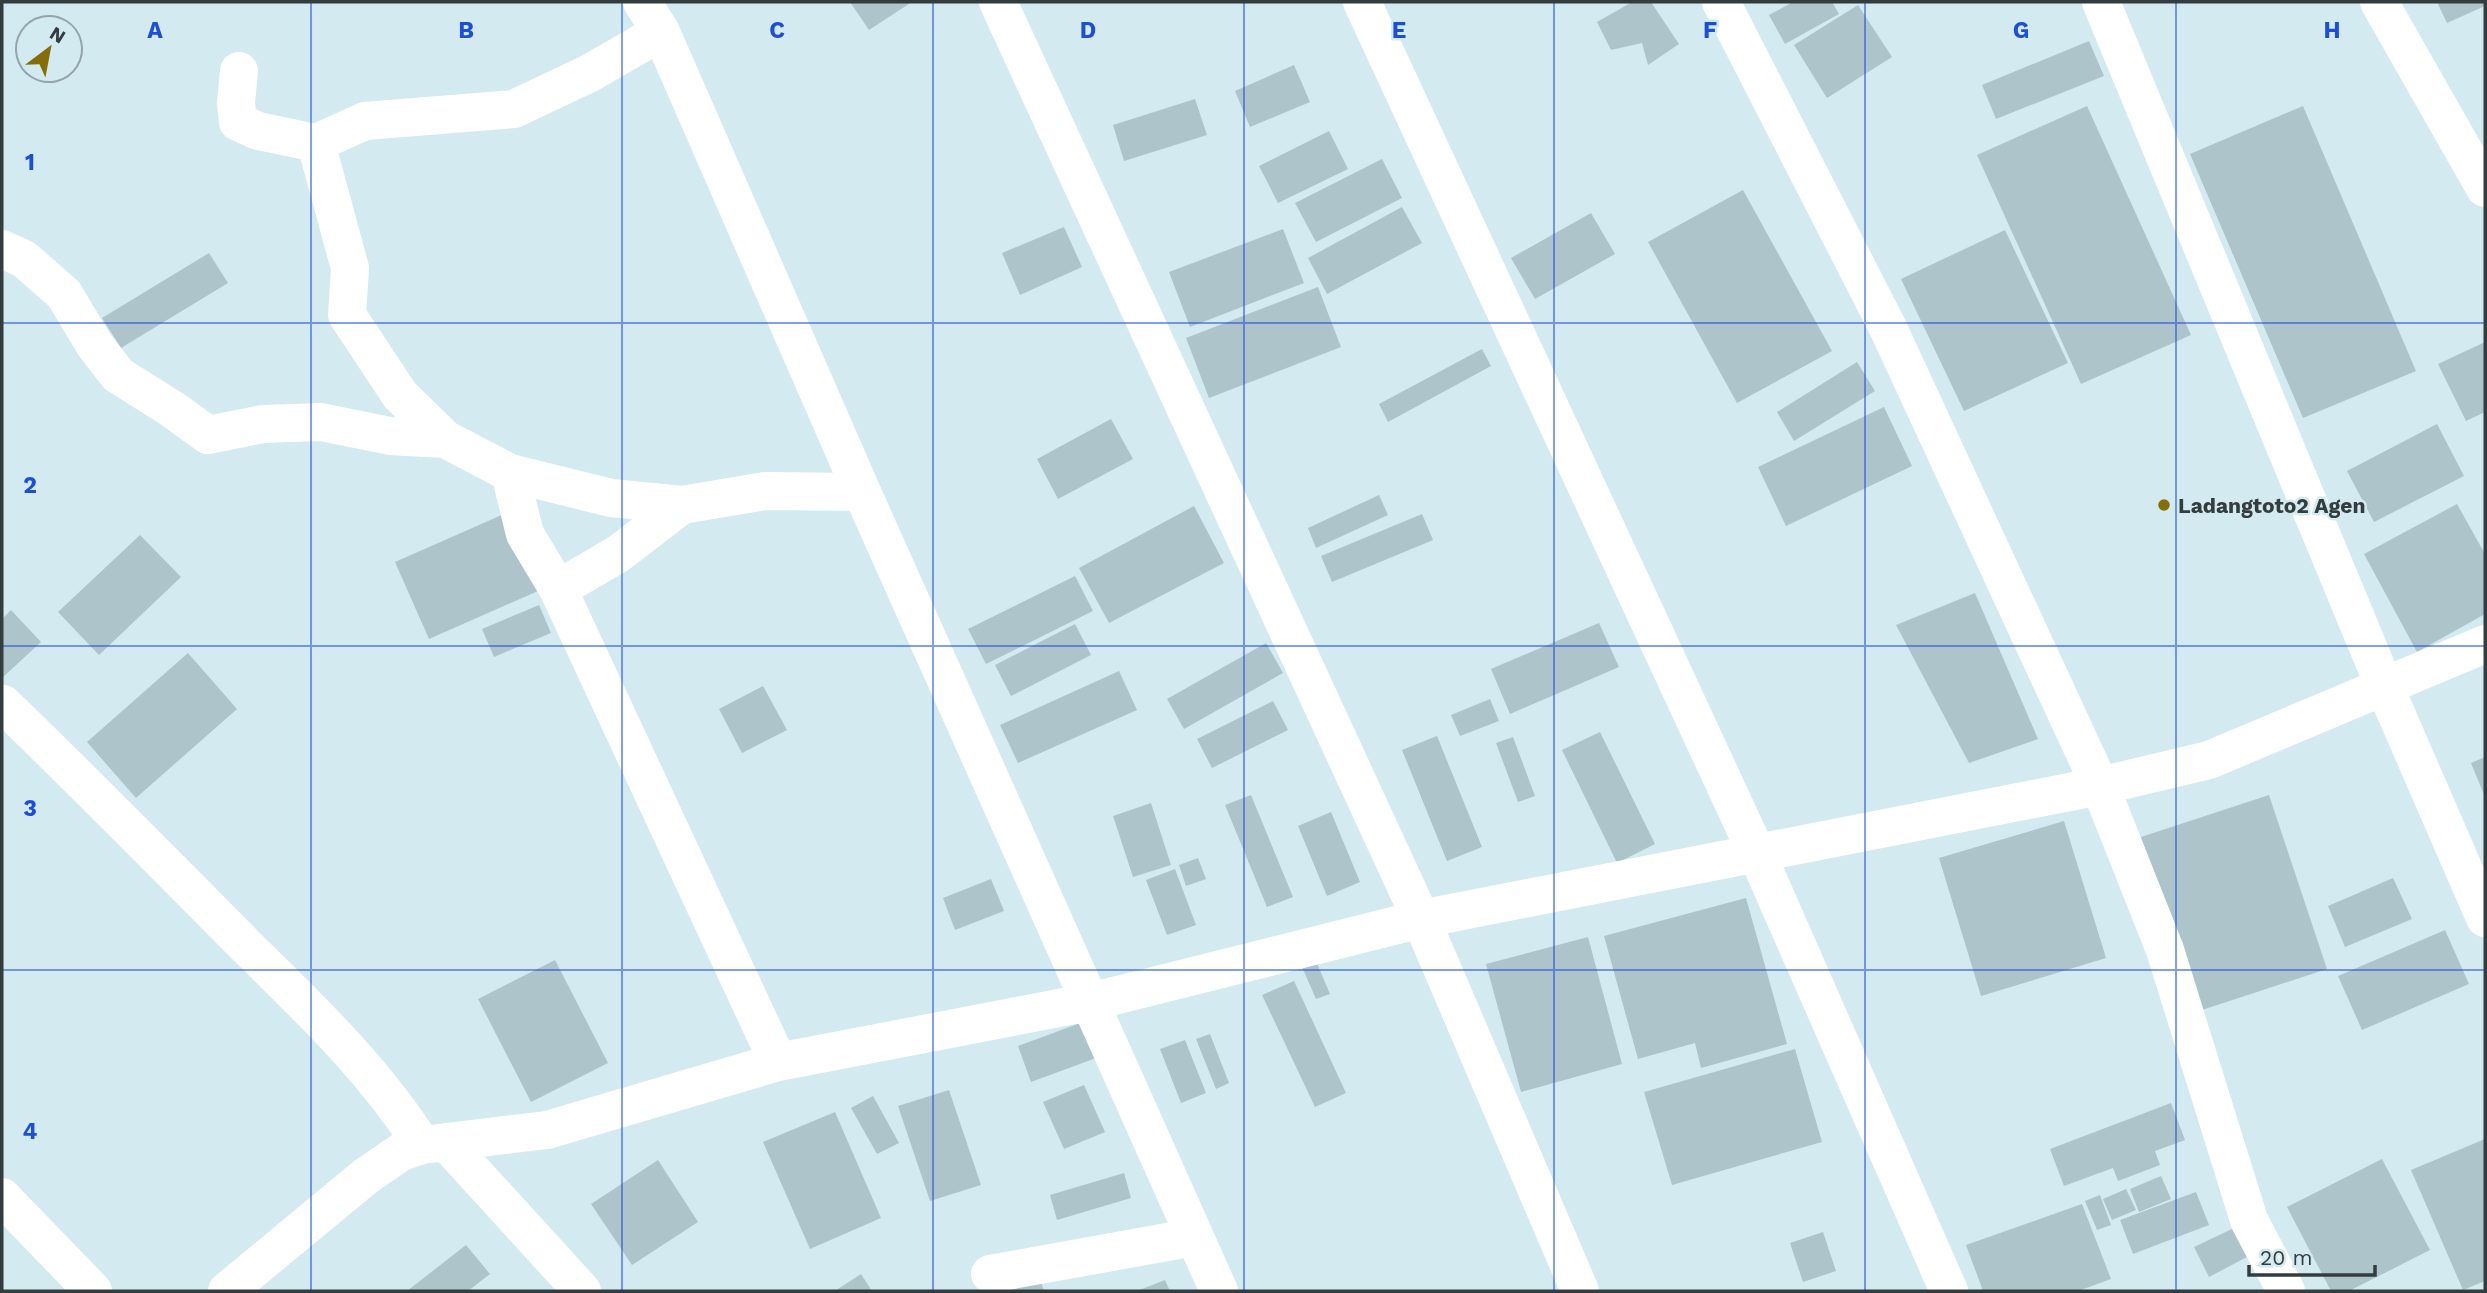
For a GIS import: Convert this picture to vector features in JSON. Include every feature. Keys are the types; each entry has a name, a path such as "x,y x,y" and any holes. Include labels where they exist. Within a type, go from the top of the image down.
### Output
{"street":[{"path":"998,2 1420,919 1580,1291"},
{"path":"1362,2 1757,854 1949,1291"},
{"path":"1721,2 1888,328 2100,786 2165,950 2249,1220 2286,1291"},
{"path":"2101,2 2385,688 2485,918"},
{"path":"2379,2 2485,188"},
{"path":"239,71 236,103 238,122 258,131 316,143 365,121 514,109 590,73 651,17 1219,1291"},
{"path":"316,143 350,268 347,315 400,395 445,439 510,473 611,498 682,505 765,491 862,492"},
{"path":"2,249 24,259 64,294 93,344 118,375 208,435 263,424 321,422 390,436 445,439"},
{"path":"510,473 525,534 558,589 778,1062"},
{"path":"558,589 618,554 682,505"},
{"path":"227,1291 366,1176 401,1152 434,1144 547,1130 778,1062 1090,1002 1420,919 2100,786 2209,760 2485,644"},
{"path":"3,704 149,846 351,1050 398,1109 582,1291"},
{"path":"2,1197 93,1291"},
{"path":"990,1274 1195,1237"}],"building":[{"path":"850,2 912,2 869,30"},
{"path":"1632,2 1651,2 1679,44 1648,65 1642,43 1611,50 1597,22"},
{"path":"1793,2 1832,2 1839,14 1785,44 1769,15"},
{"path":"2437,2 2485,2 2485,6 2447,23"},
{"path":"1858,5 1892,57 1827,98 1794,45"},
{"path":"2089,41 2104,76 1996,119 1982,85"},
{"path":"1294,65 1310,102 1250,127 1235,91"},
{"path":"1195,99 1207,135 1124,161 1113,125"},
{"path":"2087,106 2191,335 2081,384 1977,155"},
{"path":"2303,106 2416,371 2303,418 2190,154"},
{"path":"1329,131 1348,169 1278,203 1259,166"},
{"path":"1382,159 1402,198 1316,242 1295,203"},
{"path":"1743,190 1832,351 1737,403 1648,242"},
{"path":"1402,207 1422,243 1327,294 1308,258"},
{"path":"1591,213 1615,254 1535,299 1511,258"},
{"path":"1064,227 1082,267 1020,295 1002,253"},
{"path":"1283,229 1304,283 1190,327 1169,272"},
{"path":"2005,230 2068,363 1964,411 1901,279"},
{"path":"209,253 228,283 121,348 102,318"},
{"path":"1318,287 1341,347 1209,398 1186,338"},
{"path":"2485,342 2485,412 2466,421 2438,364"},
{"path":"1482,349 1491,366 1388,422 1379,404"},
{"path":"1857,362 1875,391 1794,441 1777,412"},
{"path":"1884,407 1912,466 1786,526 1758,467"},
{"path":"1111,419 1133,459 1058,499 1037,459"},
{"path":"2437,424 2464,476 2374,522 2347,471"},
{"path":"1379,495 1388,515 1316,548 1308,528"},
{"path":"2457,504 2485,554 2485,614 2417,652 2364,554"},
{"path":"1194,506 1224,563 1109,623 1079,568"},
{"path":"504,514 538,591 429,639 395,562"},
{"path":"1422,514 1433,540 1332,582 1321,556"},
{"path":"140,535 181,577 99,655 58,612"},
{"path":"1075,576 1093,611 986,664 968,629"},
{"path":"1975,593 2038,739 1969,763 1896,625"},
{"path":"539,605 551,633 494,657 482,629"},
{"path":"11,610 41,642 2,678 2,619"},
{"path":"1599,623 1619,667 1510,714 1491,669"},
{"path":"1075,624 1091,655 1011,696 995,665"},
{"path":"1266,643 1283,673 1184,729 1167,699"},
{"path":"188,653 237,709 136,798 87,742"},
{"path":"1119,671 1137,710 1018,763 1000,725"},
{"path":"763,686 787,730 742,753 719,709"},
{"path":"1490,699 1499,721 1460,736 1451,715"},
{"path":"1273,701 1288,730 1212,768 1197,739"},
{"path":"1600,732 1655,844 1617,863 1562,750"},
{"path":"1437,736 1482,847 1447,861 1402,750"},
{"path":"1513,737 1535,796 1518,802 1496,743"},
{"path":"2485,757 2485,797 2471,763"},
{"path":"1251,795 1293,897 1267,907 1225,805"},
{"path":"2269,795 2327,969 2199,1011 2141,837"},
{"path":"1151,803 1171,865 1133,877 1113,816"},
{"path":"1331,812 1360,882 1327,896 1298,826"},
{"path":"2064,821 2106,958 1981,996 1939,858"},
{"path":"1198,858 1206,879 1186,886 1179,865"},
{"path":"1175,869 1196,925 1167,935 1146,880"},
{"path":"2393,878 2412,919 2345,947 2328,906"},
{"path":"991,879 1004,911 955,930 943,898"},
{"path":"1746,898 1787,1044 1701,1068 1695,1043 1638,1059 1604,936"},
{"path":"2445,930 2469,984 2362,1030 2338,976"},
{"path":"1588,937 1622,1064 1521,1092 1486,964"},
{"path":"555,960 608,1063 531,1102 478,999"},
{"path":"1316,961 1330,994 1316,999 1302,967"},
{"path":"1294,981 1346,1093 1315,1107 1262,995"},
{"path":"1083,1022 1096,1058 1031,1082 1018,1046"},
{"path":"1210,1034 1229,1083 1216,1089 1196,1039"},
{"path":"1185,1040 1206,1093 1181,1103 1160,1049"},
{"path":"1795,1049 1822,1142 1672,1185 1644,1092"},
{"path":"1084,1085 1105,1132 1064,1149 1043,1102"},
{"path":"949,1090 981,1185 930,1201 898,1106"},
{"path":"873,1096 899,1143 877,1154 851,1108"},
{"path":"2171,1103 2185,1140 2155,1151 2160,1165 2118,1181 2113,1168 2064,1186 2050,1149"},
{"path":"835,1112 881,1218 810,1249 763,1142"},
{"path":"2485,1139 2485,1281 2463,1290 2411,1170"},
{"path":"2382,1159 2430,1250 2349,1291 2331,1291 2287,1207"},
{"path":"658,1160 698,1222 632,1265 591,1204"},
{"path":"1124,1173 1131,1198 1057,1220 1050,1195"},
{"path":"2161,1176 2171,1199 2139,1212 2130,1189"},
{"path":"2126,1189 2136,1210 2112,1220 2103,1199"},
{"path":"2196,1192 2209,1225 2133,1254 2120,1220"},
{"path":"2100,1195 2111,1225 2097,1230 2085,1201"},
{"path":"2082,1204 2111,1279 2078,1291 1983,1291 1966,1245"},
{"path":"2232,1229 2247,1257 2209,1277 2194,1247"},
{"path":"1823,1232 1836,1271 1803,1282 1790,1243"},
{"path":"466,1245 490,1274 468,1291 407,1291"},
{"path":"861,1274 872,1291 835,1291"},
{"path":"1040,1280 1044,1291 1010,1291"},
{"path":"1165,1280 1170,1291 1137,1291"}],"place":[{"name":"Ladangtoto2 Agen","path":"2164,505"}]}
